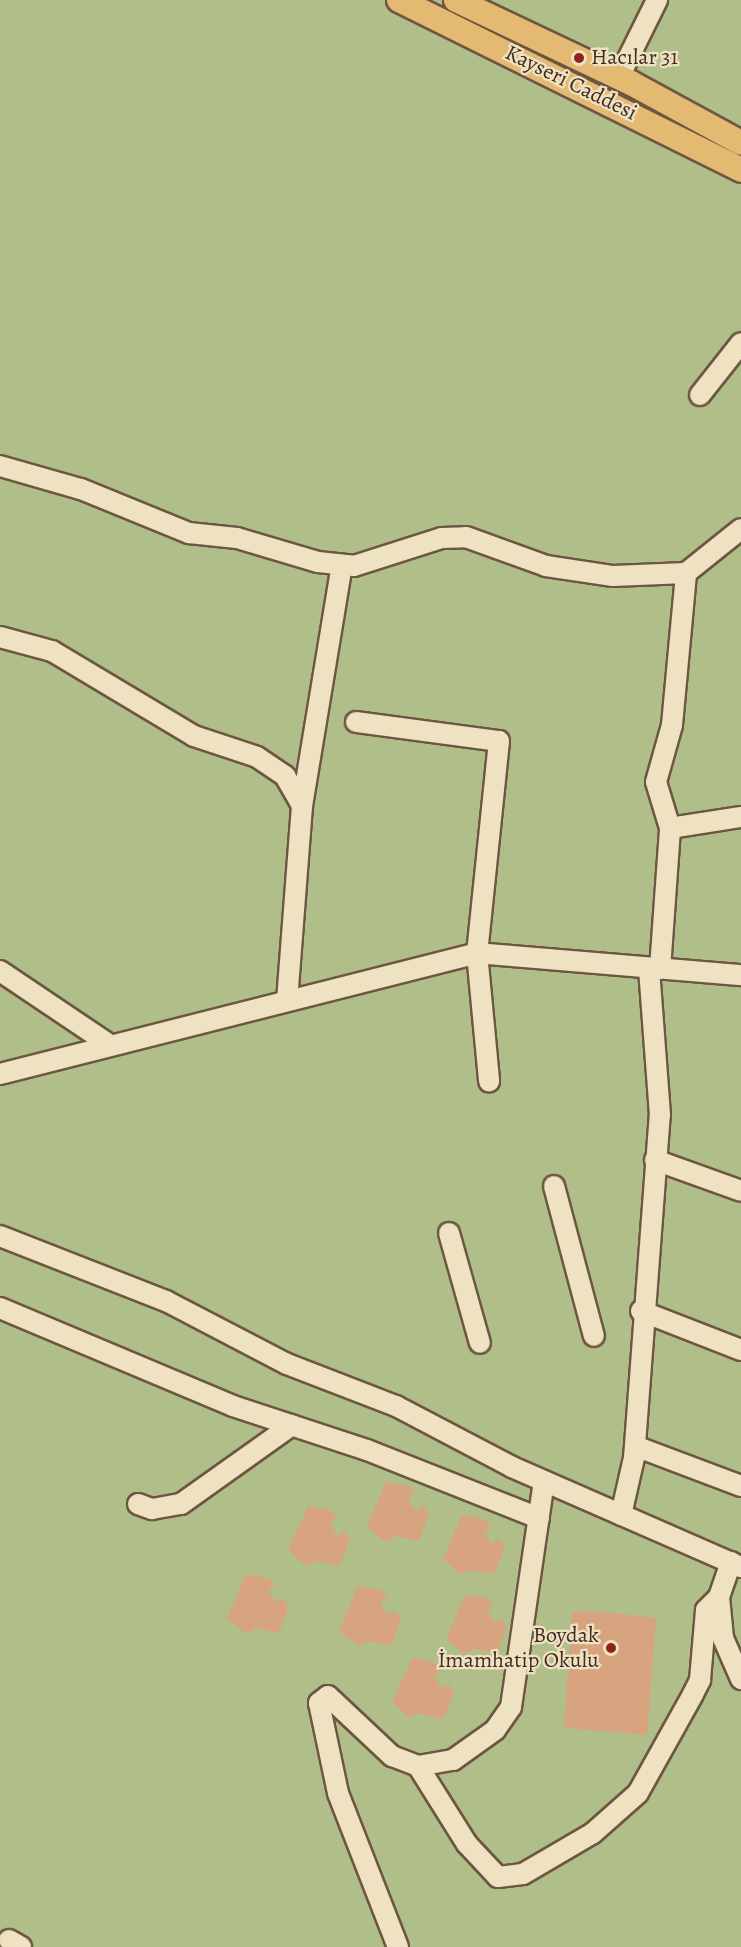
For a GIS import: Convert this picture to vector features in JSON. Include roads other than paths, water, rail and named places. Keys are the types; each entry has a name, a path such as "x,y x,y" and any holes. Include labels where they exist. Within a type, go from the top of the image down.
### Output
{"main road":[{"name":"Kayseri Caddesi","path":"399,0 741,170"},
{"name":"Kayseri Caddesi","path":"456,0 618,77 741,143"}],"street":[{"path":"618,77 657,0"},
{"path":"700,395 741,343"},
{"path":"0,466 81,489 189,534 237,538 342,565 379,561 442,538 466,537 546,566 613,576 686,573 741,529"},
{"path":"287,1000 302,806 342,565"},
{"path":"621,1515 635,1446 641,1311 660,1115 654,968 670,828 656,782 672,725 686,573"},
{"path":"0,637 52,651 194,736 272,765 290,782 302,806"},
{"path":"356,722 499,741 477,953 489,1081"},
{"path":"670,828 741,817"},
{"path":"0,1074 107,1043 477,953 741,975"},
{"path":"0,971 107,1043"},
{"path":"655,1161 741,1191"},
{"path":"554,1186 594,1336"},
{"path":"449,1233 480,1343"},
{"path":"0,1236 166,1301 287,1364 396,1406 544,1481 736,1565 719,1597 706,1610 701,1626 700,1680 642,1786 623,1811 559,1855 514,1877 492,1875 418,1766"},
{"path":"0,1308 292,1425 539,1518"},
{"path":"641,1311 741,1350"},
{"path":"138,1504 152,1509 181,1504 292,1425"},
{"path":"635,1446 741,1486"},
{"path":"398,1947 338,1794 321,1699 328,1696 392,1756 418,1766 453,1760 472,1749 511,1707 544,1481"},
{"path":"719,1597 723,1638 741,1680"}],"place":[{"name":"Hacılar 31","path":"579,58"},
{"name":"Boydak İmamhatip Okulu","path":"611,1648"}]}
